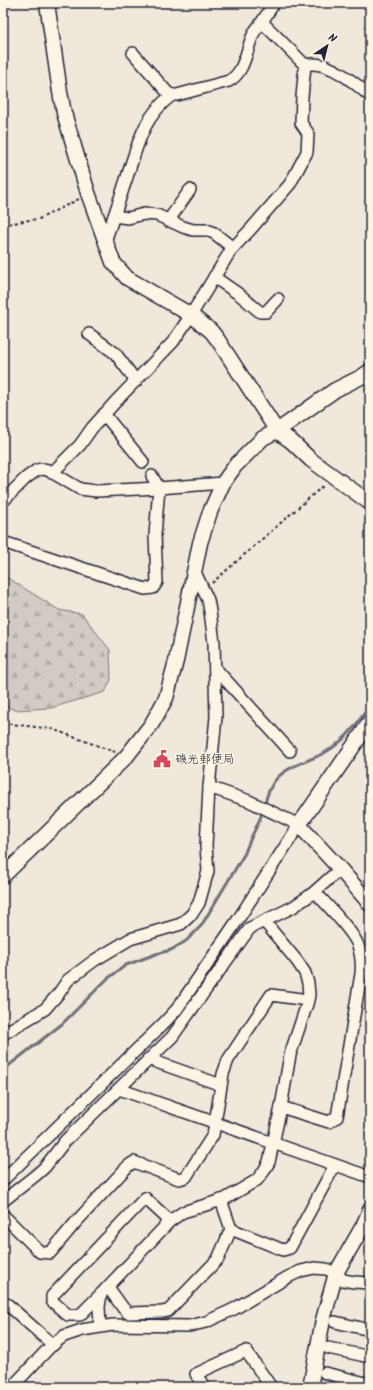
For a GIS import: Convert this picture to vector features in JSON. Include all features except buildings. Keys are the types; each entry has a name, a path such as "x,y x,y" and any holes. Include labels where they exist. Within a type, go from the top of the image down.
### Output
{"street":[{"path":"47,3 64,113 89,194 113,262 127,278 191,315 210,331 218,340 278,431 333,477 370,503"},
{"path":"106,241 141,133 154,113 165,100 172,95 229,81 234,78 242,67 255,31 274,3"},
{"path":"262,22 305,65"},
{"path":"133,53 159,84 172,95"},
{"path":"305,65 313,63 329,66 360,87 370,96"},
{"path":"52,473 80,445 104,414 173,342 233,248 290,184 307,152 308,133 301,123 305,65"},
{"path":"168,221 190,190"},
{"path":"114,216 128,218 144,214 157,215 168,221 193,230 208,230 233,248"},
{"path":"214,277 240,295 260,312 266,312 278,299"},
{"path":"89,334 115,354 136,381"},
{"path":"3,876 126,757 151,725 166,698 176,661 200,543 210,512 223,482 235,466 263,438 278,431 335,390 370,371"},
{"path":"104,414 143,462"},
{"path":"3,501 26,478 37,470 42,469 80,489 96,491 158,488 223,482"},
{"path":"3,542 144,589 153,588 157,582 155,535 158,488 152,476"},
{"path":"3,1034 45,1009 71,977 115,947 130,939 181,924 192,914 199,903 208,871 206,846 209,787 216,717 214,643 210,611 208,600 194,572"},
{"path":"215,668 290,751"},
{"path":"3,1180 177,1009 239,918 299,825 370,722"},
{"path":"209,787 254,803 299,825 370,904"},
{"path":"3,1201 45,1167 65,1141 172,1037 250,928 293,907 315,892 340,869"},
{"path":"281,1107 329,1122 337,1117 361,974 360,955 357,943 348,930 315,892"},
{"path":"170,1221 145,1198 52,1296 52,1301 68,1315 80,1315 170,1221 183,1212 222,1200 257,1180 264,1171 269,1162 290,1055 308,1000 308,983 305,973 264,921"},
{"path":"3,1215 40,1252 50,1253 76,1222 128,1166 134,1162 179,1179 186,1177 213,1135 223,1074 230,1056 271,995 308,1000"},
{"path":"148,1059 221,1085"},
{"path":"119,1089 370,1177"},
{"path":"232,1229 283,1250 290,1248 335,1165"},
{"path":"104,1290 128,1313 168,1311 218,1259 232,1229 222,1200"},
{"path":"310,1387 323,1320 336,1273 363,1226 370,1210"},
{"path":"12,1387 53,1345 64,1336 82,1330 113,1325 189,1326 206,1322 222,1316 288,1277 301,1271 314,1268 326,1269 336,1273 343,1280 370,1283"},
{"path":"100,1326 99,1307 104,1290"},
{"path":"3,1309 8,1304 53,1345"},
{"path":"335,1322 370,1330"},
{"path":"328,1348 370,1357"},
{"path":"204,1387 196,1374 246,1351 271,1387"},
{"path":"325,1374 370,1384"}],"path":[{"path":"3,225 39,219 89,194"},
{"path":"204,591 333,477"},
{"path":"3,723 52,729 107,748 126,757"}],"green space":[{"path":"3,575 59,610 82,614 110,650 111,680 105,692 51,708 15,710 3,705"}],"waterway":[{"path":"3,1070 62,1024 106,980 126,965 171,950 186,941 201,926 245,853 261,816 269,790 274,781 288,769 324,753 338,744 355,726 370,705"}],"place":[{"name":"磯光郵便局","path":"162,759"}]}
